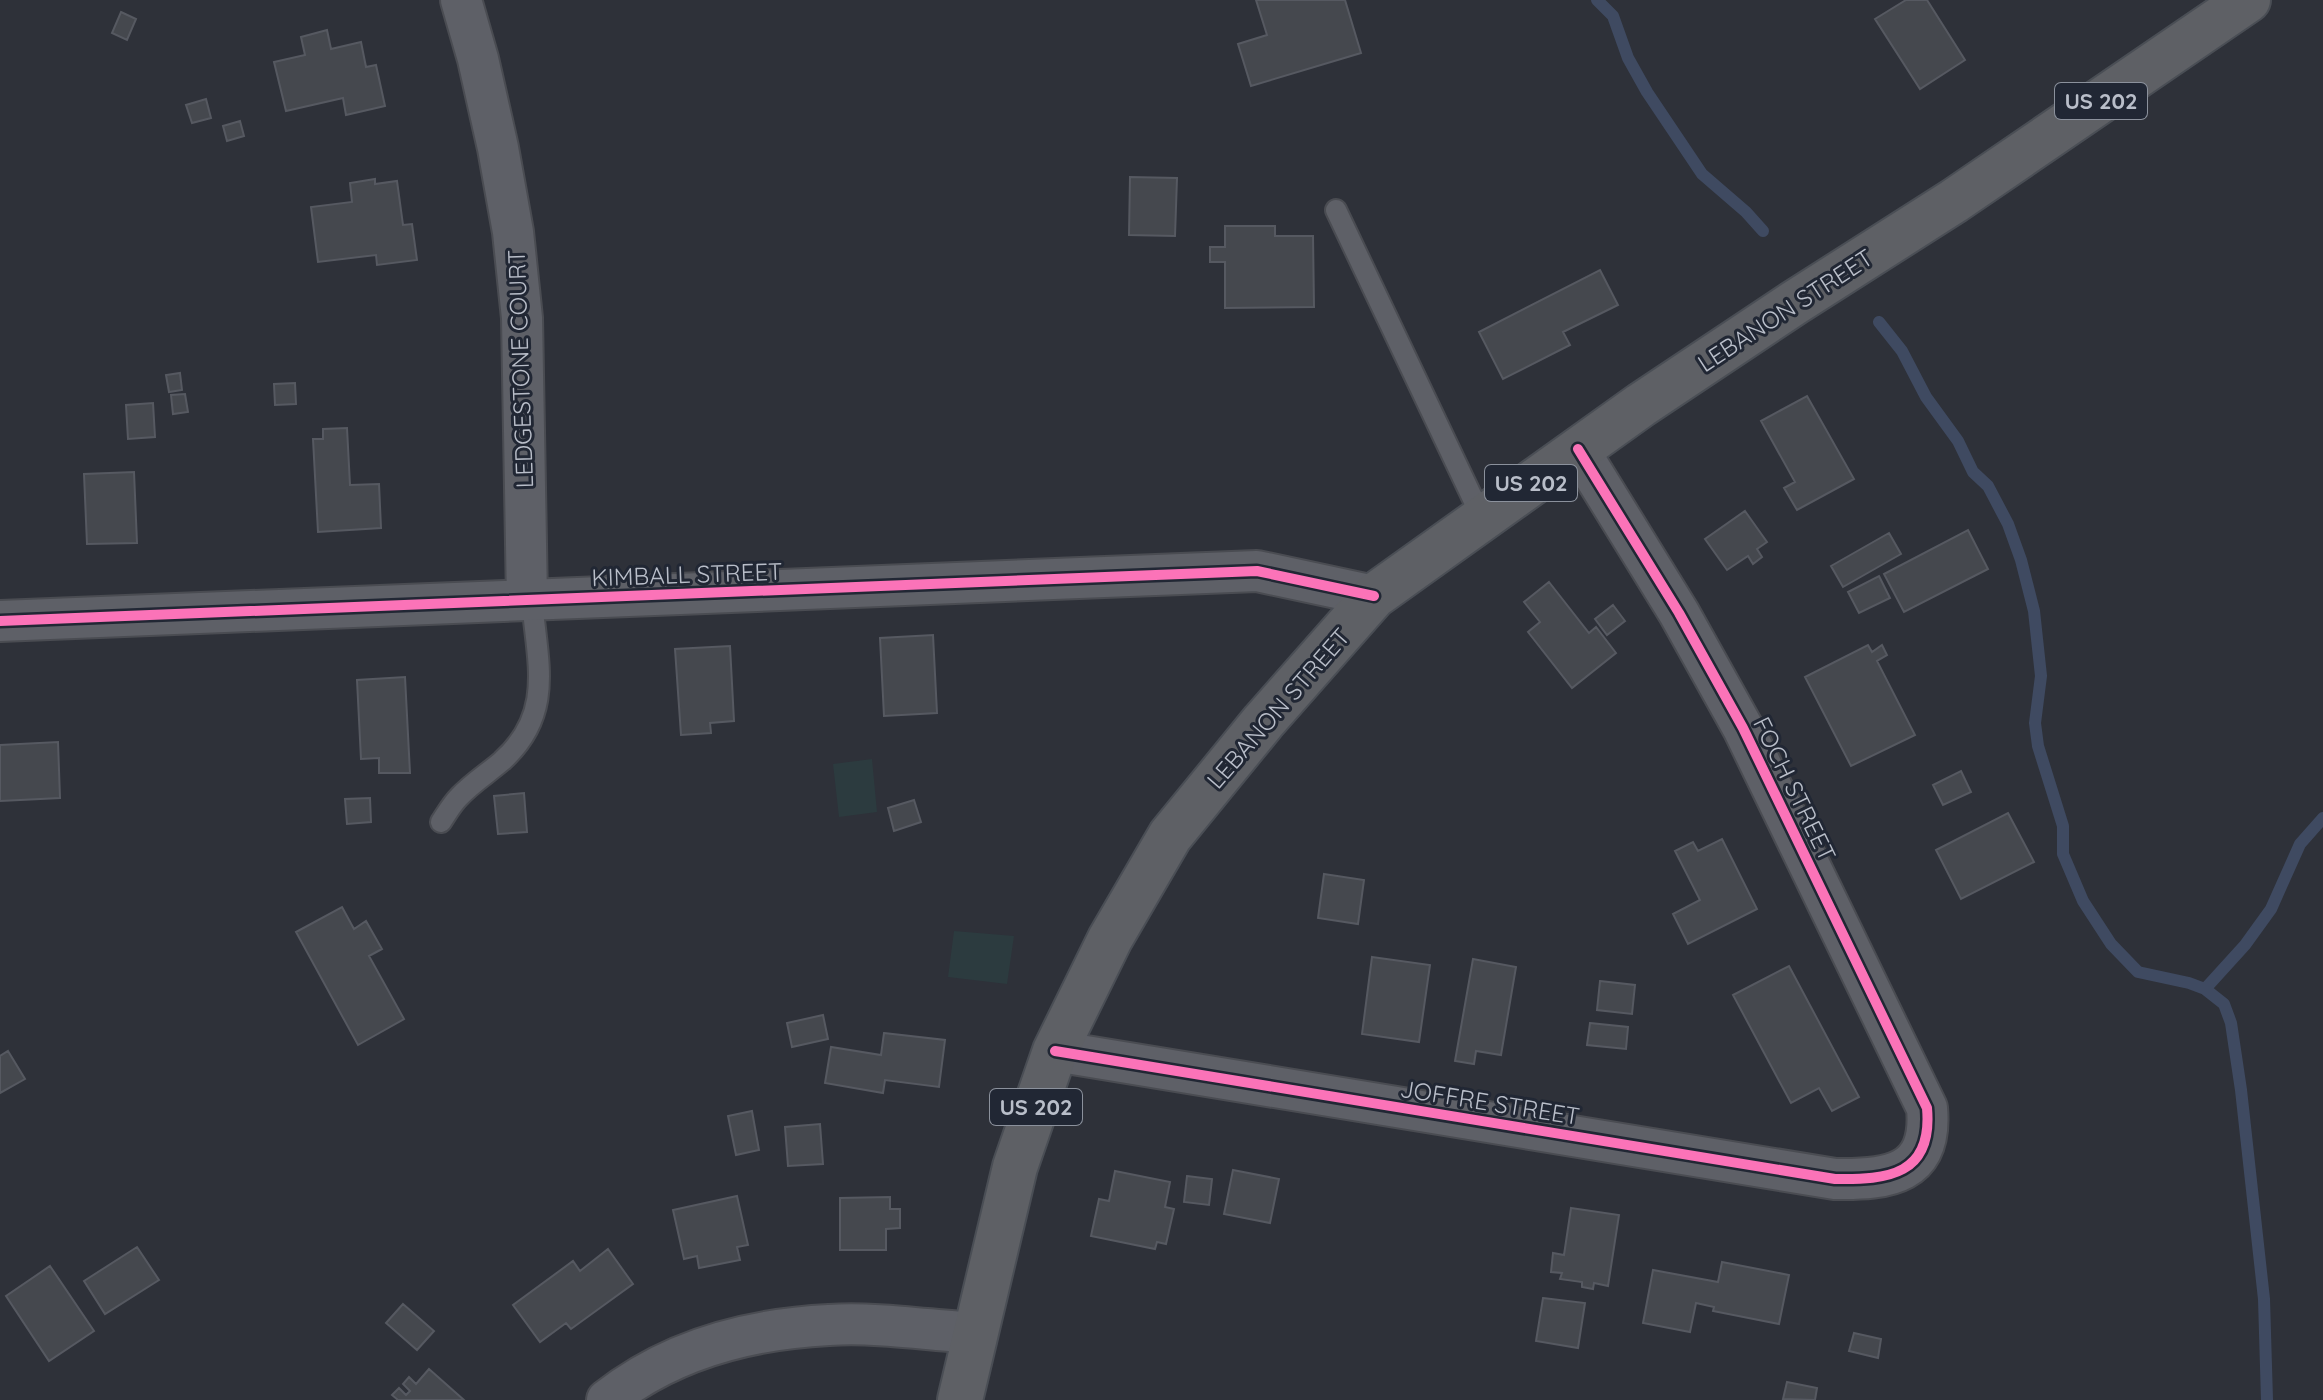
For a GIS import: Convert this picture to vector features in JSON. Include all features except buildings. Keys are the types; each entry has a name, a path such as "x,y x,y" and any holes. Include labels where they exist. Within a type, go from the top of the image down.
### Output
{"highway":[{"name":"LEBANON STREET","path":"960,1400 1015,1167 1055,1051 1110,939 1170,836 1263,722 1374,596 1578,449 1794,303 1966,193 2248,0"}],"street":[{"name":"LEDGESTONE COURT","path":"461,0 485,88 513,232 522,318 530,600"},
{"name":"FOCH STREET","path":"1578,449 1665,589 1743,728 1927,1108 1925,1140 1914,1162"},
{"name":"KIMBALL STREET","path":"0,621 1257,571 1374,596"},
{"name":"JOFFRE STREET","path":"1055,1051 1835,1179 1869,1180 1898,1173 1914,1162"},
{"path":"607,1400 647,1372 681,1355 718,1342 769,1332 830,1325 867,1325 975,1333"}],"lane":[{"path":"1336,210 1482,518"},
{"path":"441,822 460,796 503,760 528,731 537,709 540,683 530,600"}],"shaded area":[{"path":"872,759 877,812 839,817 833,764"},
{"path":"954,931 1014,936 1007,984 948,977"}],"waterway":[{"path":"1597,0 1613,16 1628,58 1647,92 1702,174 1763,231"},
{"path":"1879,322 1902,351 1926,397 1958,441 1973,472 1988,486 2008,524 2021,560 2034,611 2041,676 2035,723 2038,746 2063,826 2063,854 2083,901 2111,944 2138,972 2205,989 2224,1004 2231,1023 2264,1299 2267,1400"},
{"path":"2205,989 2245,945 2271,909 2300,844 2323,818"}],"cycle path":[{"path":"1055,1051 1835,1179 1889,1175 1915,1160 1923,1148 1927,1108 1743,728 1679,613 1578,449"},
{"path":"0,621 1257,571 1374,596"}]}
